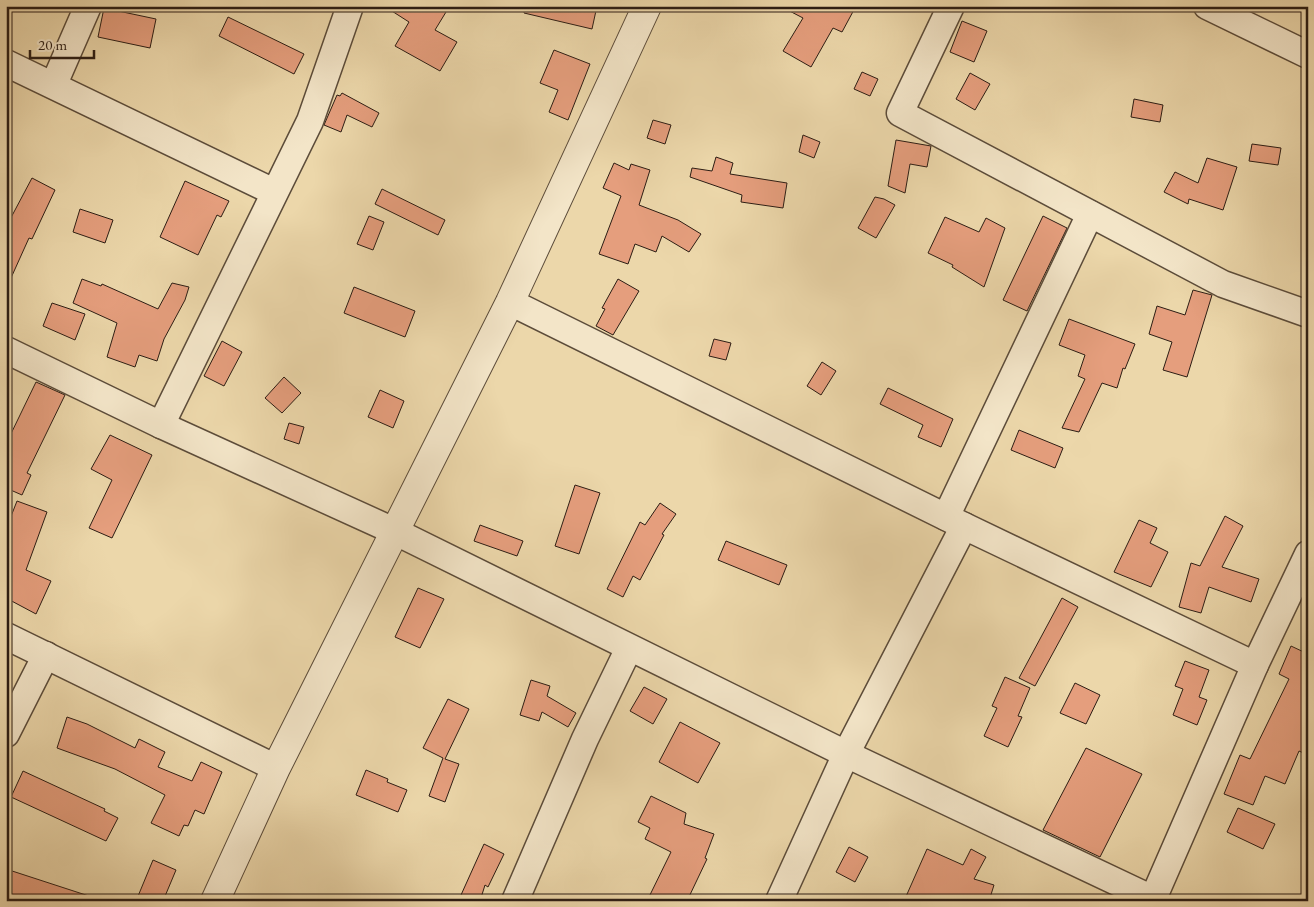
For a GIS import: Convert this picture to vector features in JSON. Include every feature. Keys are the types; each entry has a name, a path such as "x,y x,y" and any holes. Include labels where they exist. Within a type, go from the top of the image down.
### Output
{"street":[{"path":"54,84 88,6"},
{"path":"161,425 310,121 350,6"},
{"path":"215,901 276,768 510,302 647,6"},
{"path":"1207,6 1308,55"},
{"path":"946,8 900,113 1223,284 1308,314"},
{"path":"6,63 54,84 274,192"},
{"path":"779,901 955,522 1090,214"},
{"path":"510,302 955,522 1255,665"},
{"path":"6,350 161,425 394,531 846,754 1155,900 1255,665 1308,554"},
{"path":"6,636 276,768"},
{"path":"515,901 585,739 629,648"},
{"path":"6,734 46,655"}],"building":[{"path":"384,6 435,6 446,12 435,30 457,42 440,71 395,46 409,22"},
{"path":"525,6 597,6 592,29 524,13"},
{"path":"780,6 856,6 842,32 833,28 811,67 783,51 803,18"},
{"path":"104,8 156,19 150,48 98,37"},
{"path":"228,17 304,54 294,74 219,36"},
{"path":"962,21 987,31 974,62 950,52"},
{"path":"554,50 590,64 568,120 549,112 558,90 540,83"},
{"path":"862,72 878,79 870,96 854,89"},
{"path":"970,73 990,84 975,110 956,99"},
{"path":"342,93 379,113 372,127 347,115 341,132 324,125 337,95 340,96"},
{"path":"1134,99 1163,105 1160,122 1131,117"},
{"path":"653,120 671,125 665,144 647,138"},
{"path":"803,135 820,142 814,158 799,152"},
{"path":"896,140 931,146 927,167 910,164 905,193 888,186"},
{"path":"1252,144 1281,148 1278,165 1249,161"},
{"path":"716,157 733,163 730,174 787,183 783,208 741,202 742,195 690,177 692,168 712,171"},
{"path":"1207,158 1237,167 1223,210 1189,199 1188,204 1164,192 1175,172 1198,183"},
{"path":"614,163 629,170 631,164 650,170 639,205 678,220 701,234 689,252 662,236 656,252 635,244 628,264 599,254 621,196 603,188"},
{"path":"32,178 55,190 32,239 29,238 6,289 6,227"},
{"path":"185,181 229,201 221,217 217,215 198,255 160,237"},
{"path":"382,189 445,220 438,235 375,204"},
{"path":"875,197 895,205 876,238 858,228"},
{"path":"80,209 113,220 105,243 73,232"},
{"path":"369,216 384,222 373,250 357,244"},
{"path":"1043,216 1067,228 1027,311 1003,300"},
{"path":"945,217 979,232 986,218 1005,228 984,287 952,267 953,265 928,253"},
{"path":"82,279 101,286 102,284 158,309 172,283 189,287 185,300 164,339 157,361 139,355 135,367 107,357 117,323 73,303"},
{"path":"618,279 639,291 613,335 596,326 605,309 602,308"},
{"path":"354,287 415,311 405,337 344,313"},
{"path":"1193,290 1212,295 1187,377 1163,370 1172,342 1149,334 1157,306 1185,315"},
{"path":"52,303 85,314 75,340 43,326"},
{"path":"1069,319 1135,344 1125,369 1123,368 1117,388 1102,383 1079,432 1062,428 1085,379 1078,376 1085,355 1059,345"},
{"path":"714,339 731,343 726,360 709,356"},
{"path":"222,341 242,352 224,386 204,376"},
{"path":"822,362 836,371 821,395 807,386"},
{"path":"284,377 301,393 282,413 265,398"},
{"path":"36,382 65,395 27,473 31,475 22,495 6,488 6,444"},
{"path":"888,388 953,419 941,447 918,437 923,425 880,404"},
{"path":"380,390 404,401 393,428 368,417"},
{"path":"289,423 304,427 299,444 284,439"},
{"path":"1019,430 1063,448 1055,468 1011,450"},
{"path":"110,435 152,455 112,538 89,528 112,480 91,469"},
{"path":"575,485 600,493 579,554 555,546"},
{"path":"17,501 47,512 26,570 51,581 36,614 6,598 6,529"},
{"path":"660,503 676,514 662,534 664,535 640,580 633,576 623,597 607,589 640,522 645,525"},
{"path":"1225,516 1243,526 1222,567 1259,579 1251,602 1209,587 1201,613 1179,607 1191,563 1200,566"},
{"path":"1139,520 1157,528 1150,543 1168,552 1151,587 1114,572"},
{"path":"480,525 523,541 517,556 474,541"},
{"path":"726,541 787,565 779,585 718,560"},
{"path":"418,588 444,599 420,648 395,637"},
{"path":"1062,598 1078,607 1035,686 1019,678"},
{"path":"1291,646 1308,654 1308,755 1299,751 1285,784 1265,776 1253,805 1224,794 1240,755 1250,759 1289,679 1279,674"},
{"path":"1185,661 1209,670 1199,697 1207,700 1197,725 1173,715 1183,689 1175,686"},
{"path":"1005,677 1030,688 1018,716 1022,717 1008,747 984,736 997,708 992,706"},
{"path":"531,680 550,686 547,696 576,713 568,727 542,712 539,721 520,715"},
{"path":"1075,683 1100,695 1086,724 1060,713"},
{"path":"644,687 667,699 653,724 630,711"},
{"path":"448,699 469,709 445,759 459,764 445,802 429,796 443,758 423,748"},
{"path":"67,717 87,724 135,748 139,739 165,752 158,767 192,781 201,762 222,772 204,814 195,810 188,826 184,825 179,836 151,823 165,795 115,769 57,748"},
{"path":"680,722 720,743 698,783 659,762"},
{"path":"1086,748 1142,774 1100,857 1043,830"},
{"path":"366,770 388,779 387,782 407,790 398,812 356,795"},
{"path":"23,771 105,809 104,811 118,818 106,841 11,797"},
{"path":"651,796 686,813 684,824 714,834 705,858 707,859 687,901 647,901 671,852 645,839 650,828 638,822"},
{"path":"1238,808 1275,824 1263,849 1227,832"},
{"path":"484,844 504,854 488,887 485,885 480,901 478,901 461,895"},
{"path":"849,847 868,857 855,882 836,872"},
{"path":"927,849 963,865 971,849 986,857 974,879 994,885 989,901 904,901"},
{"path":"153,860 176,870 163,901 136,901"},
{"path":"6,869 92,897 91,901 6,901"}]}
